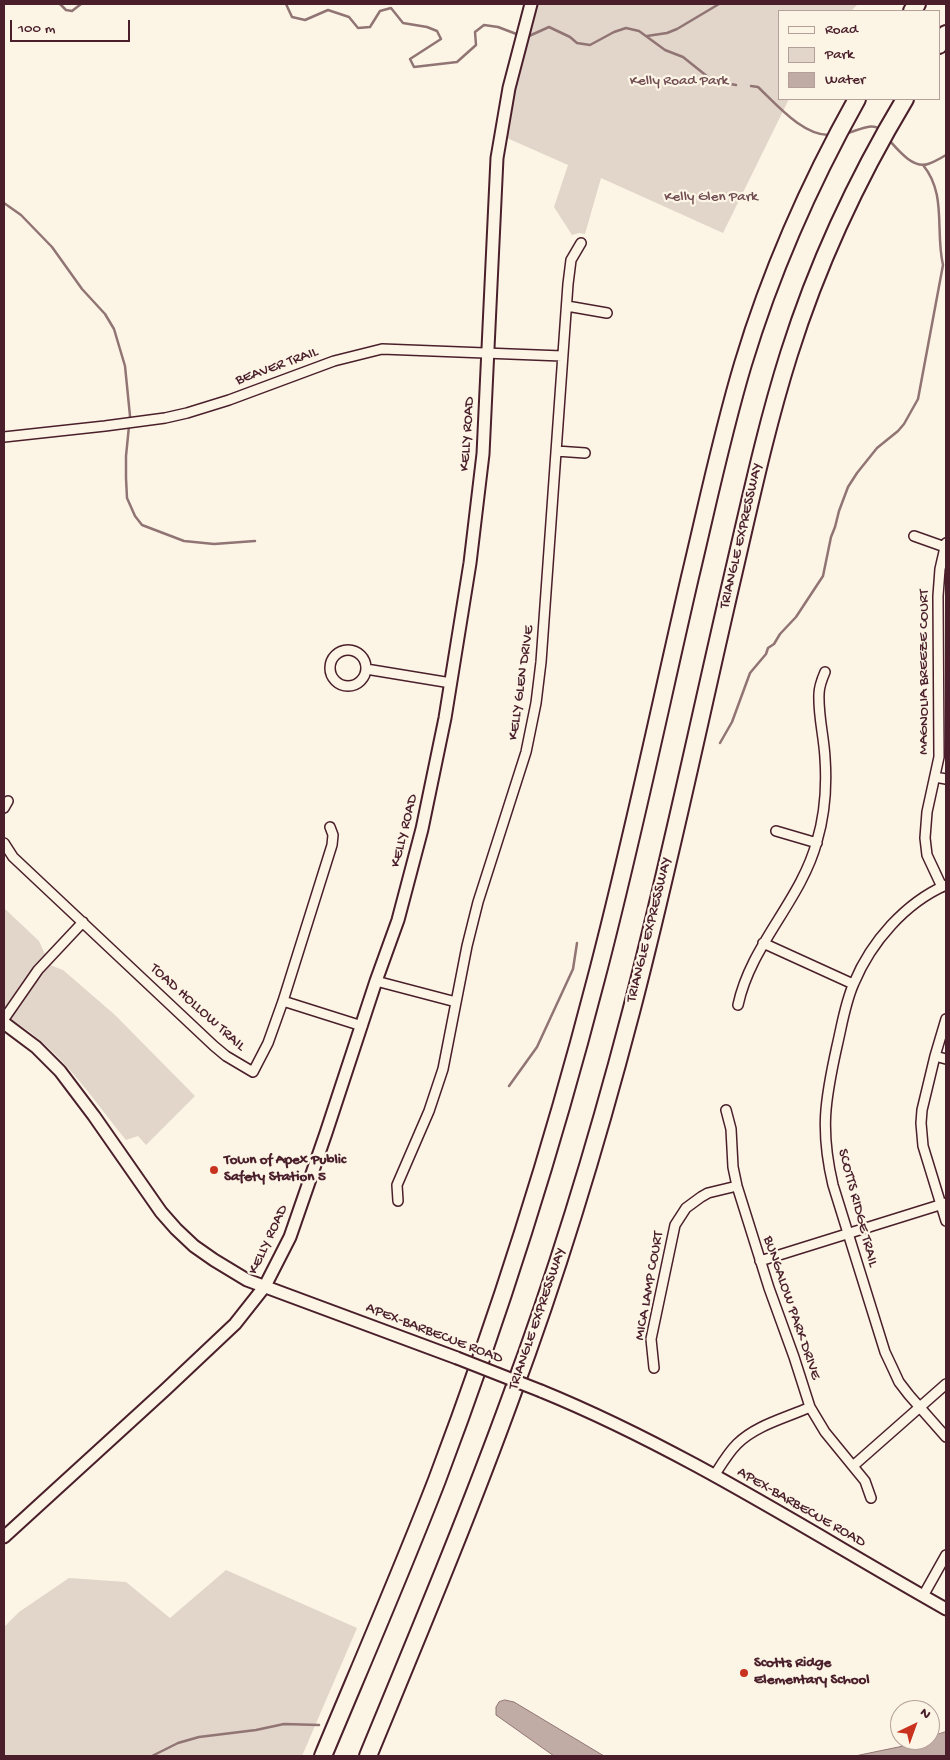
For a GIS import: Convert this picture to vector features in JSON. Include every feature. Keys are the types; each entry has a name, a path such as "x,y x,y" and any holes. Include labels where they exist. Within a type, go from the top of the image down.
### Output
{"highway":[{"path":"323,1756 436,1483 491,1330 554,1133 610,922 720,450 743,362 777,266 806,198 856,100"},
{"name":"TRIANGLE EXPRESSWAY","path":"368,1756 456,1544 513,1394 543,1307 595,1140 631,1011 660,894 761,457 782,378 801,318 847,207 866,168 904,100"}],"street":[{"name":"KELLY ROAD","path":"4,1537 235,1324 265,1286 290,1237 398,920 436,768 470,564 482,463 489,354 495,175 502,123 531,4"},
{"name":"KELLY GLEN DRIVE","path":"398,1201 397,1185 429,1111 443,1069 467,946 478,902 521,770 536,703 541,662 562,356 571,260 580,243"},
{"path":"567,306 607,313"},
{"name":"BEAVER TRAIL","path":"4,437 105,426 179,415 211,406 334,361 382,349 562,356"},
{"path":"556,451 586,453"},
{"path":"914,536 945,545"},
{"name":"MAGNOLIA BREEZE COURT","path":"944,886 930,862 925,838 927,812 940,744 943,635 938,584 945,545"},
{"path":"344,650 349,650 360,654 366,663 366,669 362,680 357,684 344,686 334,679 330,668 334,656 344,650"},
{"path":"366,669 451,683"},
{"path":"738,1004 742,984 763,943 777,924 801,883 817,843 824,812 826,790 825,756 819,695 825,672"},
{"path":"935,777 946,779"},
{"name":"TOAD HOLLOW TRAIL","path":"4,843 13,857 214,1046 226,1056 253,1072 268,1043 283,1001 332,845 333,835 330,827"},
{"path":"776,831 817,843"},
{"name":"SCOTTS RIDGE TRAIL","path":"944,886 911,908 888,930 868,957 853,984 827,1091 824,1128 829,1166 885,1352 899,1382 946,1437"},
{"path":"4,1019 38,970 83,922"},
{"path":"763,943 853,984"},
{"path":"376,981 456,1002"},
{"path":"283,1001 362,1026"},
{"path":"946,1020 922,1110 922,1134 926,1157 944,1204 946,1221"},
{"name":"APEX-BARBECUE ROAD","path":"4,1023 36,1047 60,1071 94,1116 145,1190 176,1229 214,1260 247,1280 457,1358 598,1416 714,1476 946,1609"},
{"path":"935,1056 946,1059"},
{"name":"BUNGALOW PARK DRIVE","path":"726,1110 731,1128 733,1167 737,1186 760,1261 810,1407 825,1432 865,1481 870,1498"},
{"name":"MICA LAMP COURT","path":"654,1368 650,1339 673,1231 678,1220 686,1208 701,1197 737,1186"},
{"path":"760,1261 944,1204"},
{"path":"853,1466 946,1384"},
{"path":"714,1476 729,1453 746,1436 810,1407"},
{"path":"923,1596 946,1555"}],"green space":[{"name":"Kelly Road Park","path":"530,4 858,4 852,10 778,10 778,100 789,100 723,233 601,178 585,234 572,235 554,207 568,165 507,138 508,86 512,53 522,20"},
{"path":"4,908 39,941 50,965 63,970 115,1015 195,1096 146,1145 138,1136 126,1140 56,1055 23,1027 4,1016"},
{"path":"226,1570 357,1628 302,1756 4,1756 4,1627 19,1612 69,1578 126,1582 170,1618"}],"water":[{"path":"505,1700 514,1702 604,1756 554,1756 496,1715 496,1707 499,1702"},
{"path":"946,1732 946,1756 855,1756 890,1749 940,1750 940,1734"}],"waterway":[{"path":"60,4 66,10 72,11 81,4"},
{"path":"286,4 292,17 305,20 328,10 349,17 358,28 370,27 380,11 391,8 403,23 427,27 437,31 441,39 410,59 414,67 457,62 476,45 475,32 484,25 498,27 519,35"},
{"path":"647,36 667,33 677,29 719,4"},
{"path":"529,36 549,27 570,37 577,43 590,45 614,32 626,28 639,31 665,50 683,57 713,81 736,85"},
{"path":"751,86 758,87 782,111 801,125 811,131 831,135"},
{"path":"844,134 868,127 881,130"},
{"path":"889,140 906,158 917,164 928,164 946,155"},
{"path":"720,743 732,722 750,673 766,654 768,648 774,644 780,634 796,617 823,576 831,537 848,487 877,448 904,424 918,399 943,265 938,200 930,176 923,165"},
{"path":"4,203 21,215 52,247 82,289 105,314 114,329 125,366 130,416 126,456 127,498 135,516 142,525 184,541 214,544 255,541"},
{"path":"509,1086 537,1047 573,969 577,943"},
{"path":"152,1756 178,1743 199,1737 256,1730 284,1724 319,1725"}],"place":[{"name":"Town of Apex Public Safety Station 5","path":"214,1170"},
{"name":"Scotts Ridge Elementary School","path":"744,1673"}],"park label":[{"name":"Kelly Glen Park","path":"711,198"}]}
